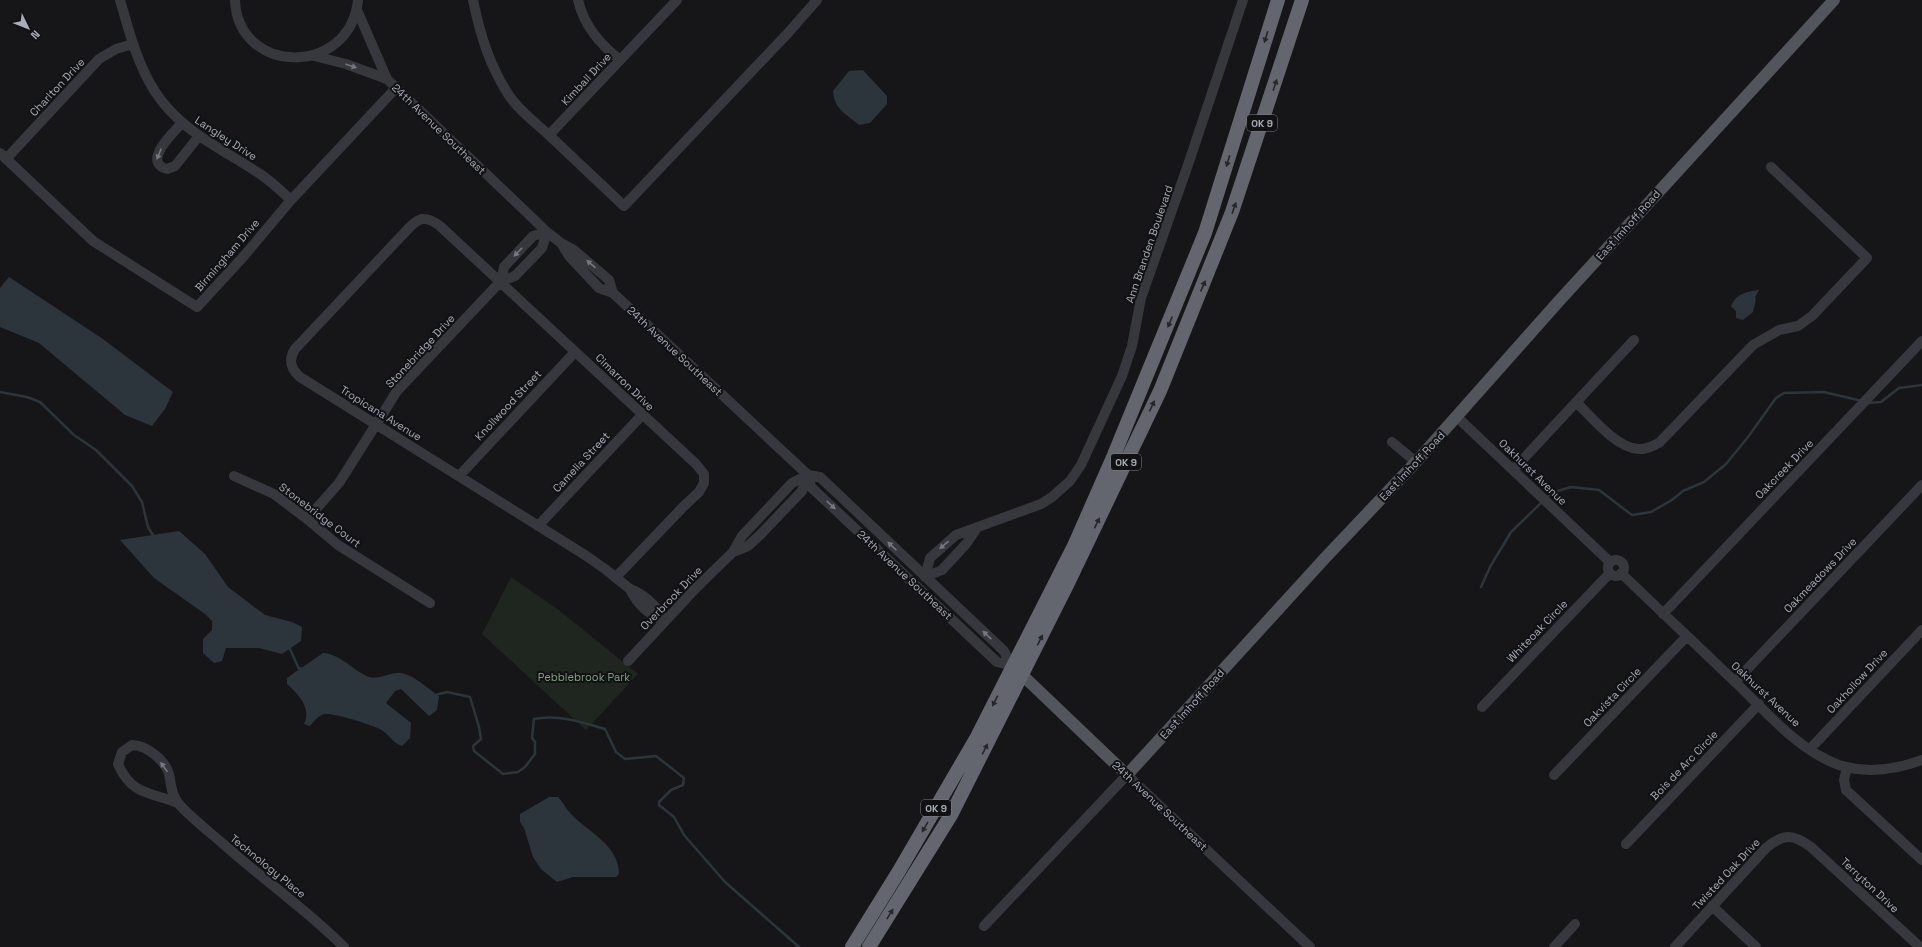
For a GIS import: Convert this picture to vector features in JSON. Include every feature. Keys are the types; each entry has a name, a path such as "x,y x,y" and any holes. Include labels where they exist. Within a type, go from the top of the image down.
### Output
{"highway":[{"name":"OK 9","path":"869,947 951,815 1016,669 1118,448 1205,233 1278,0"},
{"name":"OK 9","path":"852,947 899,871 977,737 1109,499 1160,391 1220,245 1302,0"}],"main road":[{"name":"East Imhoff Road","path":"1127,775 1325,558 1416,462 1559,301 1834,0"},
{"name":"24th Avenue Southeast","path":"1016,669 1127,775"}],"street":[{"name":"Langley Drive","path":"120,0 133,44 143,69 155,92 182,123 199,136 264,177 291,200"},
{"name":"24th Avenue Southeast","path":"235,0 237,13 242,26 255,42 271,53 288,58 314,56 338,42 348,31 358,5"},
{"path":"473,0 480,34 494,71 516,105 624,206 788,33 817,0"},
{"path":"578,0 582,13 590,29 610,52 620,60"},
{"name":"Kimball Drive","path":"549,135 677,0"},
{"name":"Ann Branden Boulevard","path":"925,576 930,558 956,535 1041,504 1052,497 1070,480 1081,465 1122,376 1130,352 1141,298 1190,162 1243,0"},
{"name":"24th Avenue Southeast","path":"358,5 387,79 547,232 561,243 569,256 599,288 613,293 808,475 811,487 997,662 1016,669"},
{"name":"Charlton Drive","path":"3,156 99,59 116,49 133,44"},
{"name":"24th Avenue Southeast","path":"314,56 346,64 387,79"},
{"name":"Birmingham Drive","path":"3,156 93,241 197,307 244,256 291,200 396,88"},
{"path":"182,123 166,141 156,157 157,162 163,168 167,170 175,166 199,136"},
{"path":"1576,402 1619,443 1639,450 1649,448 1659,443 1753,345 1779,330 1798,326 1812,316 1867,258 1771,167"},
{"name":"Cimarron Drive","path":"424,218 429,219 440,226 501,281 701,470 705,478 699,492 616,577"},
{"name":"Tropicana Avenue","path":"424,218 414,223 406,230 295,349 290,359 292,368 300,377 459,476 616,577 630,589 641,594 659,610 665,621"},
{"name":"Stonebridge Drive","path":"501,281 504,267 533,236 547,232"},
{"name":"Stonebridge Drive","path":"307,519 339,483 404,383 501,281 515,276 542,248 547,232"},
{"path":"1513,470 1634,340"},
{"name":"Oakcreek Drive","path":"1663,614 1922,341"},
{"name":"Knollwood Street","path":"459,476 575,352"},
{"name":"Camelia Street","path":"538,526 642,415"},
{"name":"Oakhurst Avenue","path":"1457,417 1548,503 1610,567"},
{"path":"1392,442 1416,462"},
{"name":"24th Avenue Southeast","path":"808,475 820,477 1004,651 1016,669"},
{"name":"Overbrook Drive","path":"628,661 733,552 742,536 792,483 808,475"},
{"name":"Stonebridge Court","path":"234,476 274,494 307,519 338,546 430,603"},
{"name":"Oakmeadows Drive","path":"1735,682 1922,485"},
{"path":"925,576 942,570 966,544 978,528"},
{"path":"1616,560 1621,562 1623,568 1621,573 1615,575 1610,567 1616,560"},
{"name":"Whiteoak Circle","path":"1482,707 1610,567"},
{"name":"Oakhurst Avenue","path":"1621,573 1758,704 1810,749 1829,760 1847,767 1866,770 1880,770 1900,767 1922,760"},
{"name":"Oakhollow Drive","path":"1810,749 1922,630"},
{"name":"Oakvista Circle","path":"1554,775 1687,636"},
{"name":"Bois de Arc Circle","path":"1626,844 1758,704"},
{"name":"Technology Place","path":"178,802 146,794 128,781 118,764 122,752 132,745 144,747 149,751 165,766 168,773 171,790 178,802 225,846 315,919 344,947"},
{"path":"1847,767 1844,780 1846,790 1922,860"},
{"name":"24th Avenue Southeast","path":"1127,775 1310,947"},
{"name":"East Imhoff Road","path":"984,926 1127,775"},
{"name":"Twisted Oak Drive","path":"1675,947 1773,842 1778,839 1792,836 1804,842"},
{"name":"Terryton Drive","path":"1804,842 1920,947"},
{"path":"1712,906 1756,947"},
{"path":"1554,947 1575,924"}],"green space":[{"name":"Pebblebrook Park","path":"511,577 560,611 638,674 586,730 482,634"}],"shaded area":[{"path":"863,70 887,96 887,104 870,123 859,125 838,107 833,91 849,71"},
{"path":"9,277 103,339 173,392 165,409 152,426 125,415 39,343 0,327 0,288"},
{"path":"1759,290 1755,297 1756,299 1753,312 1743,320 1736,318 1736,311 1731,306 1736,298 1742,294"},
{"path":"179,531 205,554 228,587 265,615 292,622 302,627 301,641 282,654 259,648 226,648 222,661 214,663 203,653 203,639 212,630 212,621 205,614 154,578 120,540"},
{"path":"323,653 330,654 342,660 369,677 377,678 396,673 410,676 439,696 437,710 429,716 401,689 395,691 386,703 411,723 410,738 402,746 379,729 335,715 324,714 318,717 310,726 304,724 306,718 305,707 303,702 287,684 287,678"},
{"path":"549,797 558,797 578,821 608,847 618,864 619,874 616,877 573,877 557,882 541,869 533,857 524,828 520,822 520,814"}],"waterway":[{"path":"1868,403 1881,402 1899,388 1922,385"},
{"path":"0,392 27,397 40,402 74,435 96,450 132,486 142,502 148,527 154,537"},
{"path":"1547,498 1551,493 1571,487 1599,490 1632,515 1651,512 1672,500 1683,491 1704,482 1726,464 1748,437 1776,398 1784,393 1824,392 1862,401"},
{"path":"1481,587 1490,567 1511,532 1543,501"},
{"path":"287,647 290,649 299,669 301,668"},
{"path":"435,695 447,692 470,697 481,739 473,746 474,751 503,774 518,772 525,767 535,754 535,742 532,738 534,719 552,717 561,718 605,729 616,752 625,759 656,756 684,778 683,785 671,790 659,802 659,805 674,817 684,835 725,882 799,947"}]}
